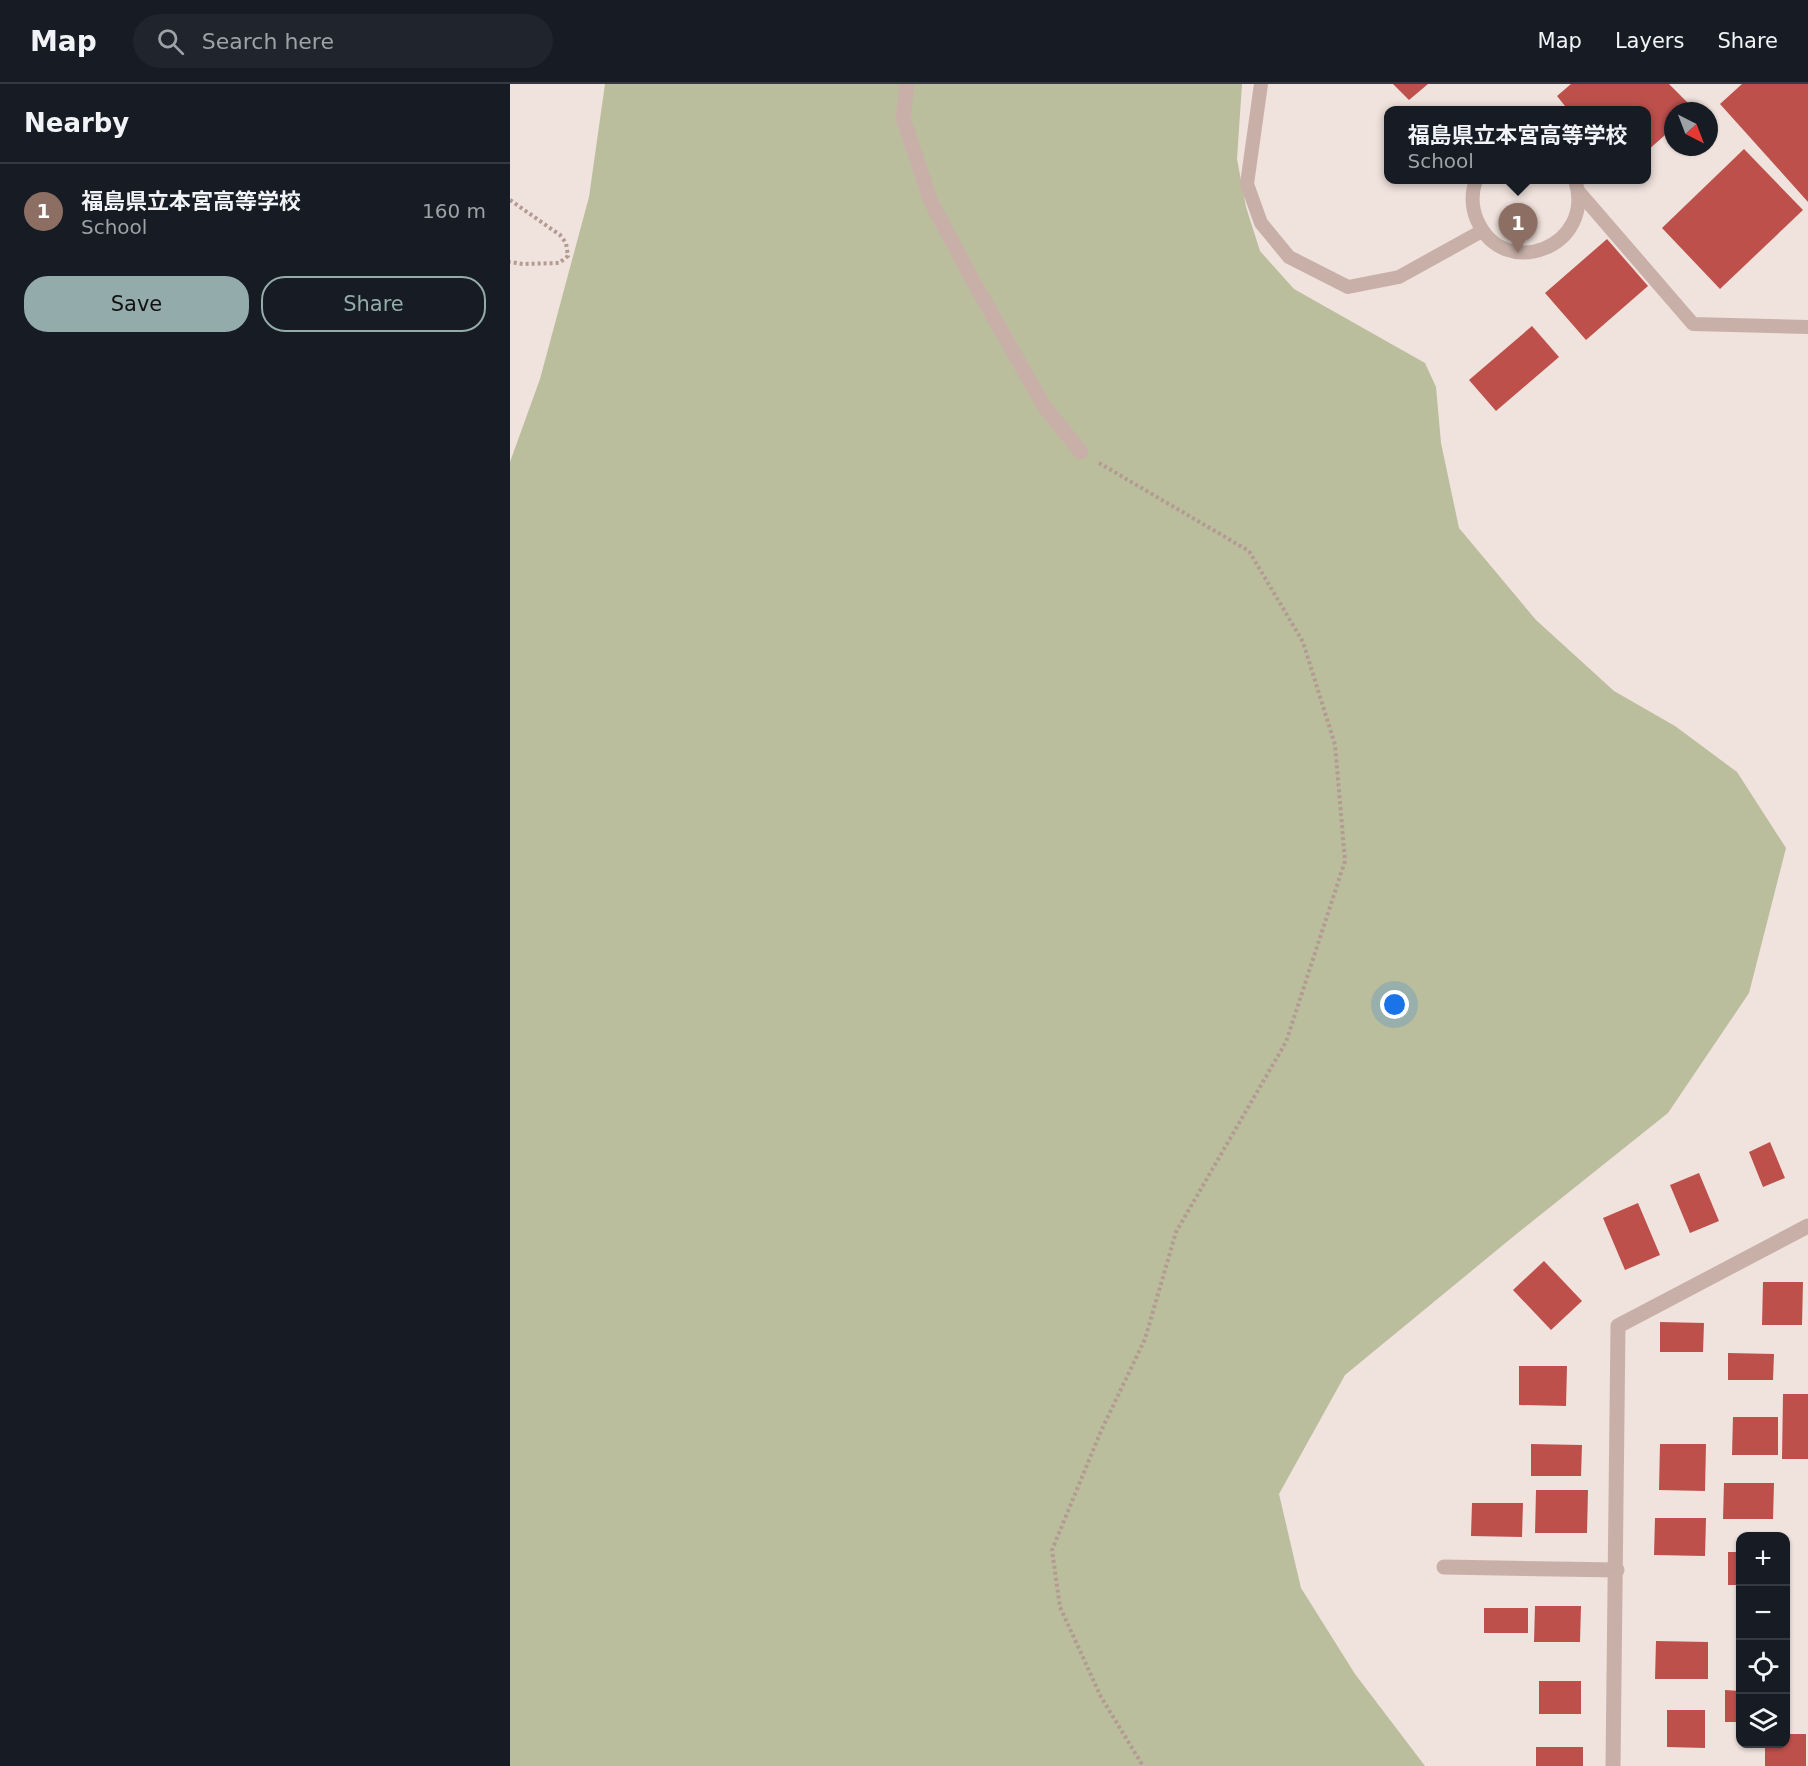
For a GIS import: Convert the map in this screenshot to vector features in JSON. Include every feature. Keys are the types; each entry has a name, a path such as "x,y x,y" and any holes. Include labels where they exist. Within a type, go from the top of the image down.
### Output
{"street":[{"path":"907,84 903,118 931,202 1044,406 1081,452"},
{"path":"1613,1766 1618,1326 1808,1226"},
{"path":"1444,1567 1617,1570"}],"lane":[{"path":"1261,84 1247,184 1261,223 1289,257 1347,287 1399,277 1482,231"},
{"path":"1474,184 1472,190 1473,209 1482,231 1495,244 1512,251 1531,252 1546,249 1562,239 1574,224 1579,206 1577,186"},
{"path":"1577,186 1693,324 1808,327"}],"path":[{"path":"510,200 560,235 566,243 568,256 558,263 510,262"},
{"path":"1081,452 1249,551 1303,642 1335,745 1345,861 1286,1042 1176,1232 1145,1339 1101,1431 1052,1550 1060,1607 1101,1697 1143,1766"}],"green space":[{"path":"605,84 1242,84 1237,159 1246,207 1260,251 1294,289 1425,363 1436,387 1441,443 1459,528 1536,620 1614,691 1675,726 1737,772 1786,848 1749,993 1668,1113 1345,1375 1279,1494 1301,1588 1355,1674 1425,1766 510,1766 510,462 540,379 589,197"}],"building":[{"path":"1393,84 1428,84 1409,100"},
{"path":"1571,84 1669,84 1687,102 1664,102 1664,136 1651,147 1651,106 1565,106 1557,96"},
{"path":"1742,84 1808,84 1808,202 1720,104"},
{"path":"1744,149 1803,210 1720,289 1662,228"},
{"path":"1607,239 1648,286 1586,340 1545,293"},
{"path":"1532,326 1559,357 1496,411 1469,380"},
{"path":"1770,1142 1785,1178 1763,1187 1749,1152"},
{"path":"1699,1173 1719,1221 1690,1233 1670,1185"},
{"path":"1638,1203 1660,1255 1625,1270 1603,1218"},
{"path":"1544,1261 1582,1301 1551,1330 1513,1290"},
{"path":"1763,1282 1803,1282 1802,1325 1762,1325"},
{"path":"1660,1322 1704,1323 1703,1352 1660,1352"},
{"path":"1728,1353 1774,1354 1773,1380 1728,1380"},
{"path":"1519,1366 1567,1366 1566,1406 1519,1405"},
{"path":"1783,1394 1808,1394 1808,1459 1782,1459"},
{"path":"1733,1417 1778,1417 1778,1455 1732,1455"},
{"path":"1531,1444 1582,1445 1581,1476 1531,1476"},
{"path":"1660,1444 1706,1444 1705,1491 1659,1490"},
{"path":"1724,1483 1774,1483 1773,1519 1723,1519"},
{"path":"1536,1490 1588,1490 1587,1533 1535,1533"},
{"path":"1472,1503 1523,1503 1522,1537 1471,1536"},
{"path":"1655,1518 1706,1518 1705,1556 1654,1555"},
{"path":"1728,1552 1736,1552 1736,1585 1728,1585"},
{"path":"1535,1606 1581,1606 1580,1642 1534,1642"},
{"path":"1484,1608 1528,1608 1528,1633 1484,1633"},
{"path":"1656,1641 1708,1642 1708,1679 1655,1679"},
{"path":"1539,1681 1581,1681 1581,1714 1539,1714"},
{"path":"1725,1690 1736,1691 1736,1722 1725,1722"},
{"path":"1667,1710 1705,1710 1705,1748 1667,1747"},
{"path":"1790,1734 1806,1734 1806,1766 1765,1766 1765,1748 1790,1748"},
{"path":"1536,1747 1583,1747 1583,1766 1536,1766"}],"place":[{"name":"福島県立本宮高等学校","path":"1518,253"}]}
